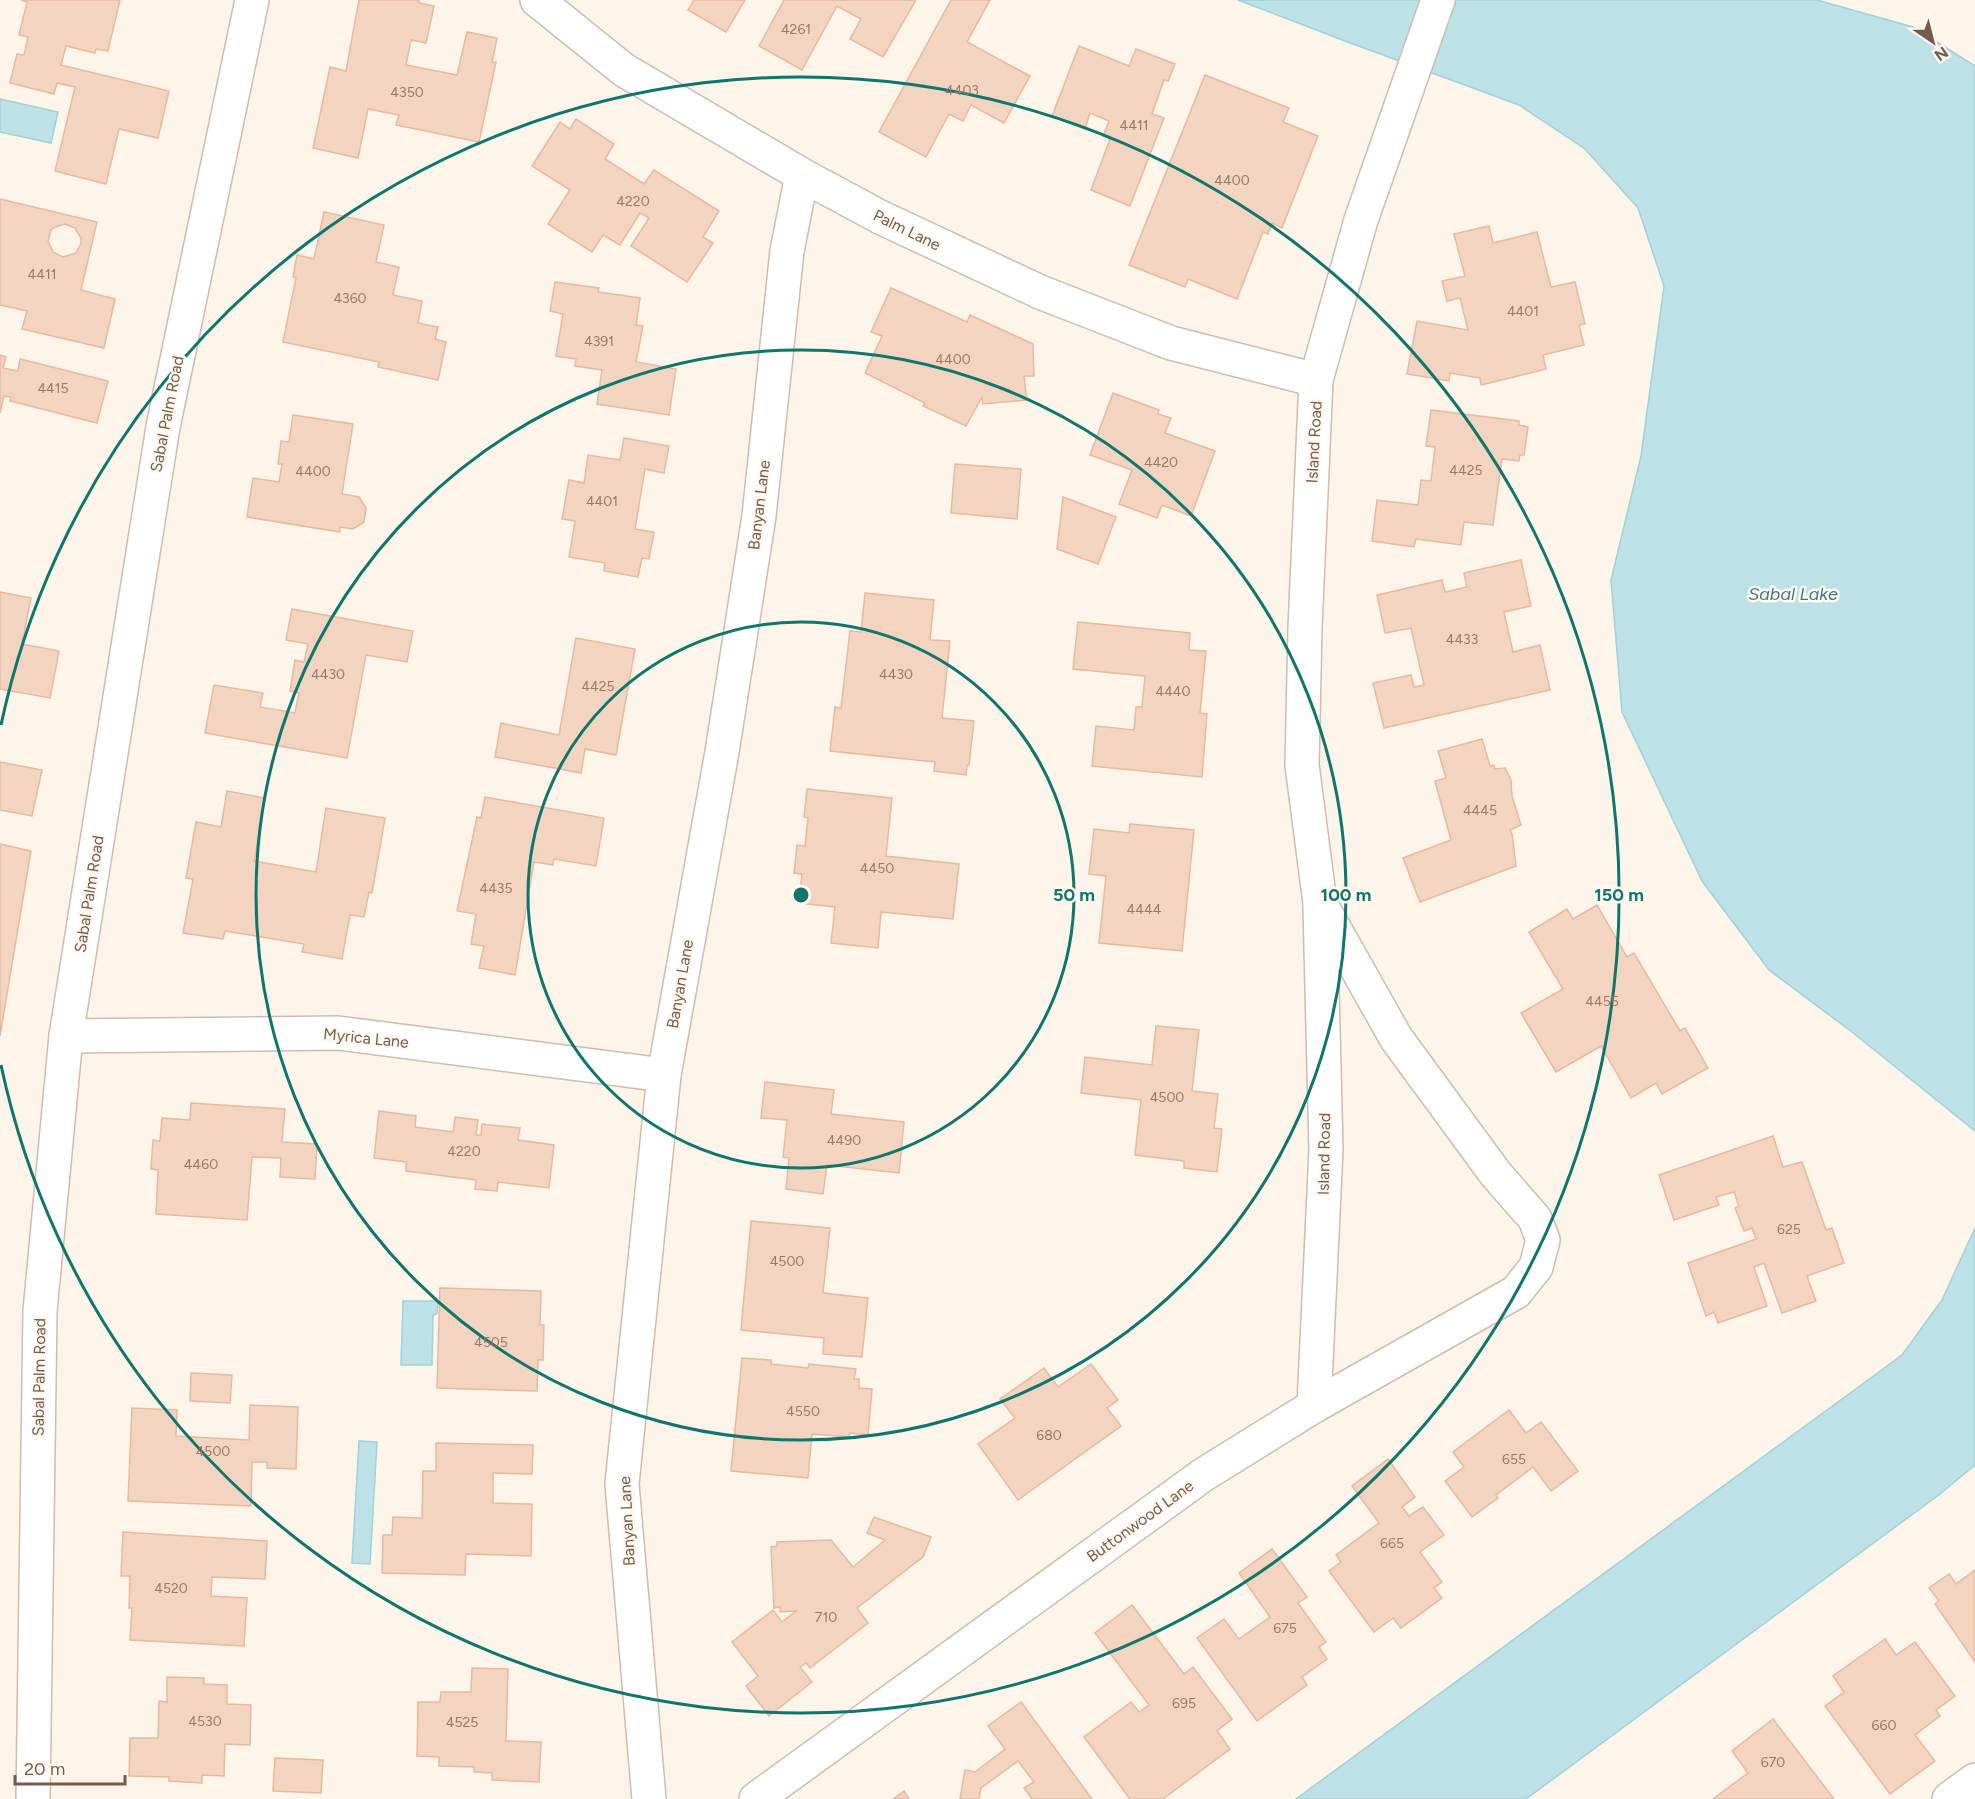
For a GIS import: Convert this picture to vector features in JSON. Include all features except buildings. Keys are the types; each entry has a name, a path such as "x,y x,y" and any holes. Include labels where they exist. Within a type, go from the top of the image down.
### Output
{"street":[{"name":"Sabal Palm Road","path":"33,1799 40,1311 66,1036 164,427 252,0"},
{"name":"Palm Lane","path":"537,0 624,70 802,175 880,217 1040,292 1171,343 1316,380"},
{"name":"Island Road","path":"1314,1406 1326,1149 1320,903 1302,765 1305,628 1316,380 1361,220 1438,0"},
{"name":"Banyan Lane","path":"649,1799 622,1484 664,1075 720,764 759,516 787,251 802,175"},
{"name":"Island Road","path":"1320,903 1396,1038 1495,1173 1535,1219 1543,1240 1536,1267"},
{"name":"Myrica Lane","path":"66,1036 338,1033 664,1075"},
{"name":"Buttonwood Lane","path":"756,1799 1203,1475 1314,1406 1516,1292 1536,1267"},
{"path":"1949,1799 1975,1780"}],"water":[{"name":"Sabal Lake","path":"1238,0 1817,0 1913,27 1975,66 1975,1131 1852,1032 1769,970 1702,881 1622,712 1611,580 1641,456 1664,286 1638,208 1585,149 1519,105"},
{"path":"0,99 58,112 51,143 0,132"},
{"path":"1975,1228 1975,1465 1940,1494 1526,1799 1296,1799 1902,1355 1942,1300"},
{"path":"403,1301 438,1301 437,1313 433,1316 432,1365 401,1365"},
{"path":"359,1441 377,1442 370,1564 352,1563"}]}
